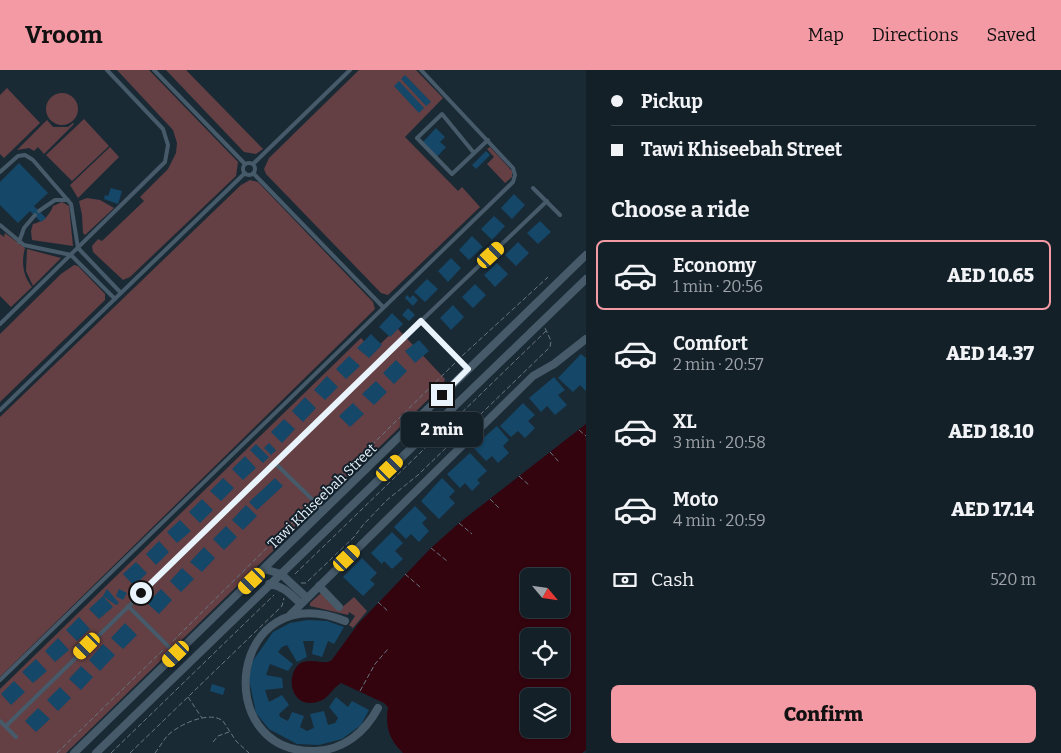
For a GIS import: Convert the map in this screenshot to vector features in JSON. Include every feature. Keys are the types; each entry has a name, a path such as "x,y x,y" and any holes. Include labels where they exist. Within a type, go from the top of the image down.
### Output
{"street":[{"name":"Tawi Khiseebah Street","path":"74,753 586,256"},
{"name":"Tawi Khiseebah Street","path":"96,753 586,278"},
{"path":"378,708 370,722 359,734 346,743 331,749 299,750 279,742 262,728 250,710 247,700 244,684 246,668 253,649 261,636 272,625 290,615 533,376 554,364 586,339"},
{"path":"264,569 281,574 290,588 304,601"},
{"path":"269,584 290,588"},
{"path":"319,586 339,607"},
{"path":"290,615 318,613 345,621"}],"lane":[{"path":"0,324 158,172 165,162 168,151 168,139 163,129 107,70"},
{"path":"154,70 245,164 253,164 350,70"},
{"path":"0,680 514,180 513,168 421,70"},
{"path":"474,153 442,114 417,138 452,174 488,140"},
{"path":"0,172 15,157 28,156 68,200 72,210 78,248 121,293"},
{"path":"245,164 243,168 245,173"},
{"path":"253,164 255,170 253,173"},
{"path":"0,410 245,173 253,173 383,307"},
{"path":"533,188 560,215"},
{"path":"39,211 50,201 68,200"},
{"path":"6,726 421,321 547,201"},
{"path":"19,242 24,228 35,215"},
{"path":"0,225 19,242 71,255 115,299"},
{"path":"421,321 468,369"},
{"path":"275,463 324,511"},
{"path":"128,606 176,654"},
{"path":"0,721 16,737"}],"path":[{"path":"461,356 548,277"},
{"path":"130,753 282,606 283,595 290,588 299,582 306,583 354,537 362,524 386,500 418,475 550,347 551,341 544,327"},
{"path":"295,574 546,331"},
{"path":"318,498 456,362"},
{"path":"579,430 586,436"},
{"path":"550,452 559,462"},
{"path":"519,476 530,486"},
{"path":"490,499 499,508"},
{"path":"173,641 312,503"},
{"path":"459,523 472,534"},
{"path":"431,548 447,560"},
{"path":"404,574 420,586"},
{"path":"111,753 274,595"},
{"path":"378,602 390,612"},
{"path":"57,753 166,647"},
{"path":"360,691 375,664 388,649"},
{"path":"188,697 202,719"},
{"path":"155,753 167,736 180,727 202,719 220,718 236,741 249,753"},
{"path":"213,742 218,736 230,731"}],"shaded area":[{"path":"117,70 149,70 238,162 236,176 130,277 123,280 93,252 92,246 98,239 102,241 144,201 140,197 168,169 176,153 177,143 173,130"},
{"path":"166,70 186,70 263,149 256,154 244,152"},
{"path":"359,70 416,70 443,98 405,137 458,191 462,187 480,207 388,295 381,293 266,174 264,169 269,158"},
{"path":"7,88 40,123 4,158 0,154 0,95"},
{"path":"62,93 68,94 73,98 77,103 77,115 73,120 68,124 62,125 56,124 51,120 47,115 46,109 47,103 51,98 56,94"},
{"path":"84,119 109,146 72,181 46,155"},
{"path":"47,120 53,127 68,127 74,124 44,154 38,147 34,151 29,148 17,150"},
{"path":"110,147 119,157 78,198 70,185"},
{"path":"490,147 512,171 512,177 505,183 487,164 494,157 487,149"},
{"path":"250,180 258,182 373,302 375,309 0,677 0,417 241,185"},
{"path":"87,198 100,200 114,208 85,235 83,233 79,201"},
{"path":"62,202 69,206 73,246 32,240 31,231 33,224 43,220 53,206"},
{"path":"5,233 25,248 23,258 24,269 32,287 11,307 0,296 0,234 4,237"},
{"path":"27,249 61,258 33,286 26,271"},
{"path":"74,265 78,266 105,294 105,300 0,402 0,334 61,274"},
{"path":"397,328 445,379 443,385 66,753 0,753 0,689 361,338 373,351"},
{"path":"586,424 586,750 582,753 403,753 391,738 387,721 388,707 384,703 341,683 321,701 309,703 297,697 293,691 292,677 294,670 299,664 308,661 331,661 358,624 431,548 459,523"},
{"path":"321,593 339,610 354,597 367,611 353,628 349,625 355,616 349,612 348,615 310,606 310,603"}],"building":[{"path":"405,75 431,102 426,106 401,79"},
{"path":"399,81 424,108 419,113 394,86"},
{"path":"436,128 445,137 440,142 446,147 437,157 422,143"},
{"path":"486,151 490,155 476,169 472,165"},
{"path":"19,163 48,193 34,206 46,218 41,222 30,211 18,223 0,205 0,182"},
{"path":"111,188 122,191 118,204 104,199 105,195 108,196"},
{"path":"514,194 525,205 512,219 501,208"},
{"path":"494,216 505,226 492,240 481,229"},
{"path":"540,221 551,232 538,244 527,233"},
{"path":"472,236 483,247 469,260 459,250"},
{"path":"518,242 529,253 516,266 505,255"},
{"path":"451,258 461,268 448,282 438,271"},
{"path":"497,263 508,274 495,287 484,275"},
{"path":"427,279 438,289 425,302 414,292"},
{"path":"475,284 486,295 473,308 462,297"},
{"path":"407,295 410,298 413,295 418,300 413,306 405,298"},
{"path":"453,305 464,317 451,330 440,318"},
{"path":"408,308 415,315 409,321 402,315"},
{"path":"392,313 403,324 390,337 379,327"},
{"path":"371,334 382,345 369,358 357,348"},
{"path":"419,340 429,351 415,363 405,351"},
{"path":"581,354 586,358 586,391 580,385 573,392 558,378"},
{"path":"349,356 360,366 346,379 336,369"},
{"path":"396,360 407,371 394,384 383,373"},
{"path":"327,376 338,387 325,400 314,390"},
{"path":"554,377 565,390 558,395 567,405 555,415 547,406 541,412 529,398"},
{"path":"376,381 387,392 374,405 362,394"},
{"path":"305,397 316,408 303,422 292,411"},
{"path":"353,403 364,414 350,427 339,416"},
{"path":"523,403 535,415 528,421 535,428 525,438 518,431 511,437 500,426"},
{"path":"284,419 295,429 282,443 271,432"},
{"path":"497,426 509,440 503,446 509,453 498,463 492,456 486,461 473,447"},
{"path":"269,443 276,450 271,455 264,448"},
{"path":"256,444 269,457 263,463 250,450"},
{"path":"470,453 487,471 477,480 480,483 472,491 465,483 460,488 447,474"},
{"path":"245,456 256,468 243,480 232,469"},
{"path":"223,478 234,488 221,501 210,491"},
{"path":"275,478 283,486 257,510 249,502"},
{"path":"442,478 455,491 449,497 455,503 439,519 421,501"},
{"path":"202,499 213,510 200,523 189,512"},
{"path":"246,505 257,516 243,530 232,520"},
{"path":"415,506 427,518 422,523 429,531 419,542 411,534 406,539 394,527"},
{"path":"180,520 191,531 177,543 167,532"},
{"path":"226,526 237,537 224,550 213,539"},
{"path":"392,532 403,543 395,551 403,559 392,569 384,561 382,564 371,553"},
{"path":"159,541 169,552 156,565 146,554"},
{"path":"204,547 215,558 202,572 190,562"},
{"path":"362,558 377,573 370,580 375,584 363,596 343,577"},
{"path":"136,562 147,573 134,586 123,574"},
{"path":"182,568 194,579 181,592 170,581"},
{"path":"107,589 119,603 116,605 103,596"},
{"path":"119,589 127,593 123,600 116,596"},
{"path":"161,589 172,600 159,614 147,603"},
{"path":"103,596 113,607 99,619 89,609"},
{"path":"79,617 90,629 77,641 66,630"},
{"path":"308,620 327,621 344,627 334,644 328,641 322,657 312,654 314,641 303,641 307,657 297,662 287,645 282,647 278,652 293,664 288,671 270,664 266,675 282,678 283,688 265,690 269,702 282,695 289,705 279,714 280,717 288,721 292,712 304,716 300,727 307,731 314,728 310,714 324,711 328,725 335,723 338,718 329,707 336,697 348,707 352,701 369,710 361,725 342,739 319,745 297,744 269,729 256,713 249,679 252,662 273,632 290,623"},
{"path":"125,623 137,635 123,649 111,638"},
{"path":"58,638 69,650 55,662 45,651"},
{"path":"103,644 115,655 100,671 89,660"},
{"path":"36,659 47,671 33,683 22,672"},
{"path":"81,666 93,677 81,690 69,679"},
{"path":"14,681 25,692 11,705 1,694"},
{"path":"212,684 225,688 223,695 210,691"},
{"path":"60,687 71,698 58,711 47,700"},
{"path":"38,708 50,719 36,732 25,721"}],"route":[{"path":"141,593 421,321 468,369 442,395"}]}
